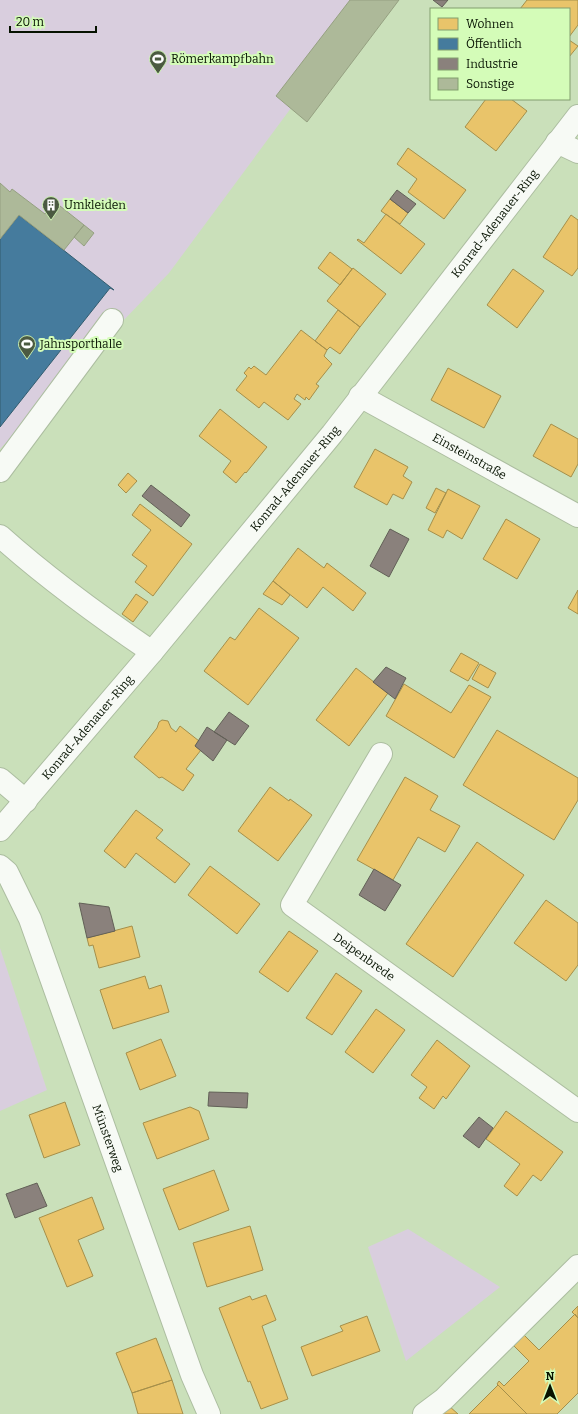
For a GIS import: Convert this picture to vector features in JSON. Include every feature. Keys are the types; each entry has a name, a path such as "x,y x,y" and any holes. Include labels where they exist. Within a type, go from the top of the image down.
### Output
{"street":[{"name":"Konrad-Adenauer-Ring","path":"0,830 152,652 332,434 578,116"},
{"path":"558,142 578,152"},
{"path":"0,471 112,320"},
{"name":"Einsteinstraße","path":"360,396 578,516"},
{"path":"0,536 28,562 86,606 152,652"},
{"name":"Deipenbrede","path":"381,754 292,905 578,1111"},
{"path":"0,779 26,801"},
{"name":"Münsterweg","path":"0,866 7,872 30,919 192,1375 209,1414"},
{"path":"424,1414 444,1399 578,1266"}],"shaded area":[{"name":"Römerkampfbahn","path":"0,0 371,0 169,273 0,449"},
{"path":"0,948 47,1090 0,1111"},
{"path":"408,1229 500,1287 406,1361 368,1247"}],"building: Wohnen":[{"path":"527,0 578,0 578,25 570,36 570,8 521,8"},
{"path":"570,41 578,46 570,56"},
{"path":"485,100 512,100 527,111 496,151 465,127"},
{"path":"408,148 466,190 444,219 408,192 417,179 397,164"},
{"path":"390,199 408,213 400,224 381,211"},
{"path":"386,214 425,244 401,274 357,240 358,239 364,243"},
{"path":"571,215 578,220 578,268 572,276 543,257"},
{"path":"330,252 352,269 340,285 318,268"},
{"path":"353,268 386,294 360,327 327,301"},
{"path":"513,269 544,291 517,328 487,305"},
{"path":"338,310 360,327 340,354 330,347 327,350 315,341"},
{"path":"301,330 327,350 324,356 332,364 316,384 319,386 309,400 306,397 305,400 297,394 294,399 301,404 288,420 264,402 259,408 236,390 247,376 244,373 249,367 251,369 254,366 266,375"},
{"path":"448,368 501,396 484,428 431,400"},
{"path":"220,409 267,447 236,483 223,472 231,461 199,436"},
{"path":"551,424 578,439 578,464 571,477 533,456"},
{"path":"375,449 408,467 403,476 412,482 403,499 393,494 387,505 354,487"},
{"path":"128,473 137,481 126,493 118,485"},
{"path":"436,488 446,493 435,513 426,508"},
{"path":"448,489 480,506 462,539 447,530 443,538 428,530"},
{"path":"140,504 192,544 153,596 135,582 147,566 132,555 151,530 132,515"},
{"path":"506,519 540,539 517,579 483,559"},
{"path":"298,548 324,568 327,563 366,593 353,611 323,587 307,608 273,581"},
{"path":"273,581 290,595 282,605 263,594"},
{"path":"578,590 578,614 568,608"},
{"path":"136,594 148,602 133,622 122,614"},
{"path":"259,608 299,638 248,705 204,671 230,637 235,640"},
{"path":"461,653 479,663 468,681 450,671"},
{"path":"480,664 496,673 488,688 472,679"},
{"path":"356,668 388,693 349,746 316,720"},
{"path":"404,684 451,713 469,685 491,697 454,758 386,716"},
{"path":"162,720 168,721 171,728 176,732 180,726 199,741 195,746 201,750 186,769 194,775 183,791 162,777 159,778 134,757"},
{"path":"497,730 578,778 578,800 554,840 463,785"},
{"path":"405,777 438,796 430,810 460,826 445,852 418,837 393,880 357,860"},
{"path":"270,787 312,815 278,861 238,831"},
{"path":"136,810 163,830 156,838 190,864 175,883 136,853 125,868 104,851"},
{"path":"477,842 524,875 453,977 406,944"},
{"path":"210,866 260,904 237,934 188,895"},
{"path":"546,900 578,923 578,965 566,981 514,943"},
{"path":"132,926 140,957 99,968 93,945 89,946 87,938"},
{"path":"289,931 318,951 288,992 259,972"},
{"path":"336,973 362,991 332,1035 306,1018"},
{"path":"145,976 149,989 161,985 169,1012 113,1029 100,990"},
{"path":"376,1009 405,1030 373,1073 345,1052"},
{"path":"161,1039 176,1076 140,1090 126,1053"},
{"path":"437,1040 470,1066 446,1099 443,1096 434,1109 419,1098 427,1087 411,1075"},
{"path":"65,1102 80,1145 44,1158 29,1115"},
{"path":"190,1107 199,1111 209,1139 157,1159 143,1123"},
{"path":"506,1111 563,1152 541,1181 533,1175 517,1196 504,1186 520,1164 486,1139"},
{"path":"214,1170 229,1210 179,1230 163,1189"},
{"path":"92,1197 104,1229 78,1240 93,1276 67,1287 39,1218"},
{"path":"250,1226 263,1270 207,1287 193,1243"},
{"path":"266,1295 276,1320 262,1326 288,1399 261,1409 250,1381 248,1382 219,1308 250,1296 252,1300"},
{"path":"578,1306 578,1318 572,1312"},
{"path":"575,1314 578,1318 578,1393 557,1414 527,1414 497,1384 499,1381 504,1386 529,1361 514,1346 524,1335 539,1350"},
{"path":"367,1316 380,1351 312,1376 301,1347 343,1331 340,1326"},
{"path":"156,1338 172,1380 132,1393 116,1353"},
{"path":"172,1380 183,1414 138,1414 132,1393"},
{"path":"498,1385 527,1414 469,1414"},
{"path":"449,1406 458,1414 441,1414"}],"building: Öffentlich":[{"name":"Jahnsporthalle","path":"19,215 114,290 110,288 0,427 0,239"}],"building: Industrie":[{"path":"433,0 448,0 442,7"},
{"path":"397,190 416,204 408,213 390,199"},
{"path":"151,485 190,515 181,527 142,496"},
{"path":"390,529 409,539 389,577 370,566"},
{"path":"386,667 406,678 395,699 373,682"},
{"path":"229,712 249,726 235,745 214,732"},
{"path":"207,727 227,740 213,761 195,746"},
{"path":"374,869 401,885 385,911 359,895"},
{"path":"79,903 109,907 115,931 87,938"},
{"path":"209,1092 248,1093 247,1108 208,1106"},
{"path":"479,1117 493,1128 479,1148 463,1136"},
{"path":"37,1183 47,1206 15,1218 6,1194"}],"building: Sonstige":[{"path":"350,0 399,0 307,122 276,96"},
{"name":"Umkleiden","path":"0,183 10,192 12,189 45,214 55,202 84,225 64,250 19,215 0,239"},
{"path":"84,225 94,233 84,246 74,237"}],"place":[{"name":"Römerkampfbahn","path":"158,74"},
{"name":"Umkleiden","path":"51,220"},
{"name":"Jahnsporthalle","path":"27,359"}]}
